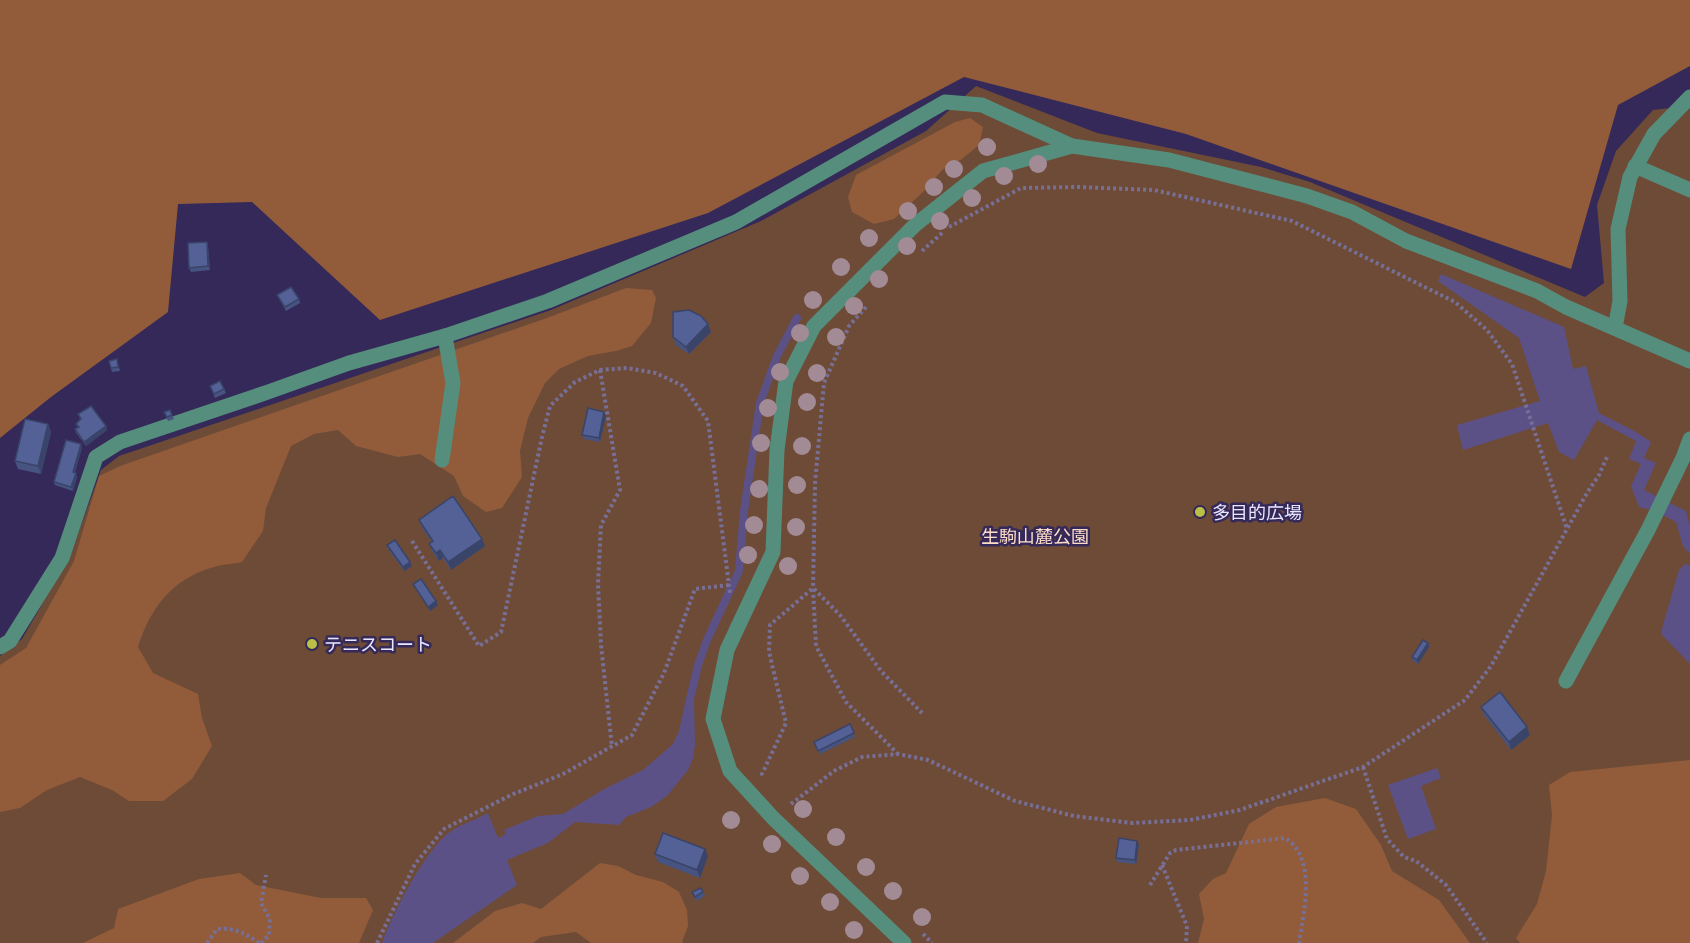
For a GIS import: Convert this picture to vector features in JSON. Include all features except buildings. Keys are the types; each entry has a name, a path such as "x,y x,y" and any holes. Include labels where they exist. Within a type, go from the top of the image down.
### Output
{"street":[{"path":"1615,328 1620,301 1618,229 1629,177 1653,134 1690,97"},
{"path":"0,647 10,641 62,558 96,457 120,442 349,363 445,336 548,301 736,222 945,102 982,105 1072,146 1169,160 1307,196 1352,212 1406,241 1537,291 1566,307 1690,361"},
{"path":"904,943 773,818 730,771 713,719 727,650 773,552 777,450 786,381 814,326 915,225 983,171 1072,146"},
{"path":"1635,166 1690,190"},
{"path":"442,460 453,383 445,336"},
{"path":"1566,681 1648,530 1690,439"}],"path":[{"path":"915,256 950,226 1020,188 1078,187 1154,190 1292,221 1455,302 1487,330 1512,364 1567,529"},
{"path":"869,303 849,327 824,383 815,483 813,588 816,646 846,702 898,754"},
{"path":"412,541 479,646 501,632 550,406 575,382 600,370 627,368 656,373 682,386 708,422 730,597"},
{"path":"600,370 621,490 601,525 598,584 601,645 612,747"},
{"path":"791,804 834,771 862,757 898,754 928,760 1015,801 1074,816 1132,823 1190,820 1240,810 1364,766 1465,700 1491,666 1587,493 1599,476 1607,457"},
{"path":"377,943 416,864 444,829 511,795 563,774 632,735 664,673 695,589 729,585"},
{"path":"813,588 840,615 881,671 922,713"},
{"path":"762,774 786,723 769,652 770,625 813,588"},
{"path":"1364,766 1387,839 1404,857 1416,861 1446,885 1487,943"},
{"path":"1150,885 1170,853 1176,849 1285,838 1294,844 1304,868 1307,894 1299,943"},
{"path":"1162,865 1187,926 1186,943"},
{"path":"207,943 217,929 230,928 260,943 269,935 270,919 261,903 266,875"}],"green space":[{"name":"生駒山麓公園","path":"976,86 1097,133 1261,167 1310,182 1585,297 1604,283 1597,205 1616,151 1653,110 1690,106 1690,943 0,943 0,656 22,639 70,556 101,470 119,456 551,310 761,221 926,131"}],"shaded area":[{"path":"0,0 1690,0 1690,66 1618,105 1571,269 1186,134 964,77 708,213 380,320 252,202 178,204 168,312 51,397 0,438"},
{"path":"970,118 983,127 979,145 962,159 942,170 925,190 894,219 874,224 852,212 848,197 856,175 955,122"},
{"path":"1441,274 1564,327 1573,369 1586,366 1599,413 1651,442 1644,458 1656,463 1644,490 1686,511 1690,527 1690,554 1683,546 1676,522 1655,511 1639,507 1631,486 1641,464 1629,459 1636,441 1597,420 1574,460 1559,452 1548,423 1463,450 1457,425 1540,401 1519,338 1438,281"},
{"path":"626,288 652,290 656,298 651,323 632,346 588,356 559,369 545,383 528,418 520,451 522,477 502,508 486,512 463,496 454,476 420,454 398,457 356,446 338,430 314,434 291,446 266,508 263,531 242,562 199,572 175,587 157,607 138,647 153,673 198,694 202,718 212,746 192,779 163,801 129,801 112,790 80,777 47,790 20,808 0,812 0,665 26,648 74,561 99,476 120,466 547,318"},
{"path":"1686,563 1690,567 1690,664 1661,632 1679,570"},
{"path":"686,699 694,700 693,758 688,770 667,796 651,807 626,817 619,825 575,822 548,843 507,860 517,885 433,943 382,943 393,916 418,870 446,835 461,825 488,813 498,838 506,834 504,830 538,816 563,814 606,788 643,770 673,744 679,731"},
{"path":"1690,760 1690,943 1520,943 1516,938 1537,904 1546,871 1552,815 1549,785 1570,772"},
{"path":"1437,768 1441,778 1421,786 1436,829 1408,839 1388,785"},
{"path":"1325,798 1356,809 1381,845 1392,871 1439,900 1470,943 1198,943 1204,919 1199,894 1213,879 1226,873 1249,824 1276,807"},
{"path":"600,863 618,866 636,875 663,882 679,892 687,910 688,926 683,943 591,943 576,932 541,937 533,943 453,943 495,911 522,903 541,909"},
{"path":"240,873 256,885 321,898 366,898 373,910 359,943 83,943 114,928 118,909 199,879"}],"waterway":[{"path":"690,699 707,640 739,571 744,511 760,403 777,356 797,318"}],"place":[{"name":"多目的広場","path":"1200,512"},
{"name":"テニスコート","path":"312,644"}]}
